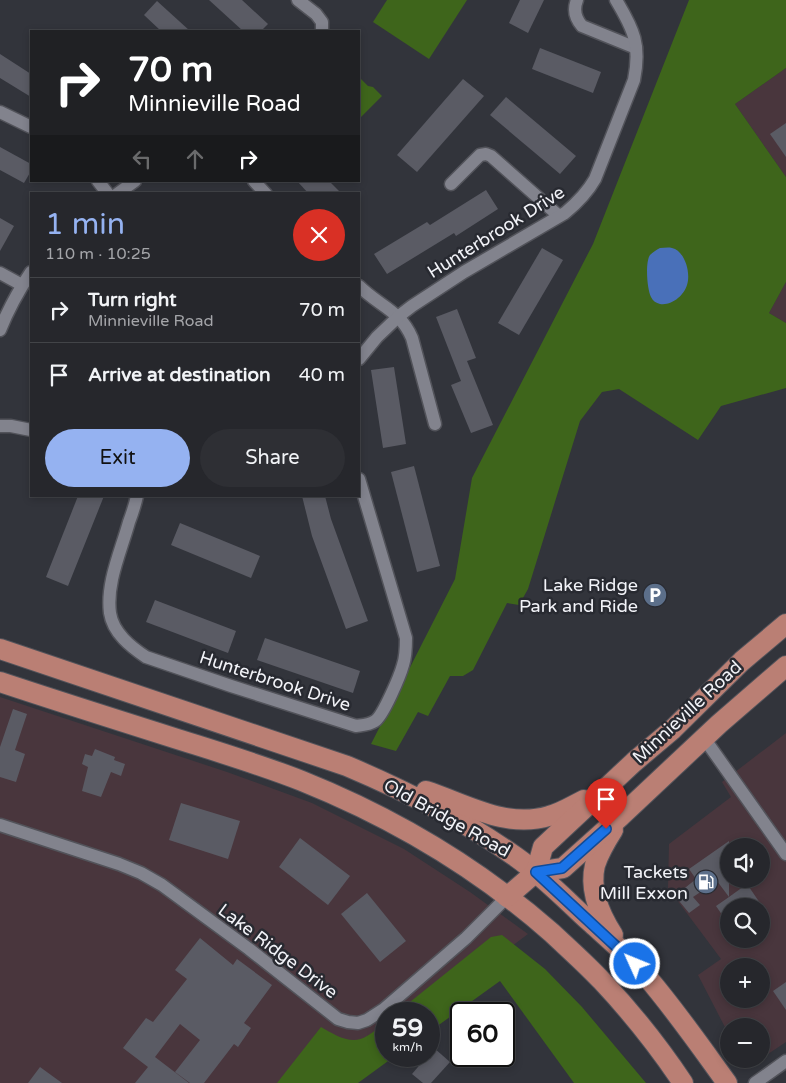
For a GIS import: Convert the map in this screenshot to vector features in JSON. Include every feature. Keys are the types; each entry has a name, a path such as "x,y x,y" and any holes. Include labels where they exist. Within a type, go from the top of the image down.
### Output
{"main road":[{"name":"Minnieville Road","path":"786,624 742,661 673,729 634,762 543,847 536,872 562,868 786,666"},
{"name":"Old Bridge Road","path":"0,649 337,763 376,778 425,802 495,842 536,872 624,952 674,1011 726,1083"},
{"name":"Old Bridge Road","path":"0,682 243,759 324,790 376,814 421,839 465,866 507,896 566,946 633,1015 663,1053 683,1083"},
{"path":"376,778 431,792 485,813 516,819 549,816 604,790"},
{"path":"621,816 600,852 595,865 594,890 600,911 608,928 624,952"},
{"path":"507,896 536,872"}],"street":[{"path":"298,0 316,14 322,22 322,30"},
{"path":"577,0 575,14 582,26 636,48"},
{"name":"Hunterbrook Drive","path":"360,358 398,316 464,272 559,216 578,203 588,190 595,179 634,80 637,64 633,31 616,0"},
{"path":"0,112 30,127"},
{"path":"452,184 480,155 486,154 491,156 559,216"},
{"path":"99,182 106,192"},
{"path":"120,192 134,182"},
{"path":"255,182 264,192"},
{"path":"0,273 22,285"},
{"path":"0,330 6,314 30,273"},
{"path":"360,287 373,299 398,316 408,328 435,424"},
{"path":"0,426 30,430"},
{"name":"Hunterbrook Drive","path":"137,497 113,576 110,594 110,613 117,629 126,641 146,657 356,726 368,725 376,721 382,714 403,667 406,652 406,638 360,482"},
{"path":"704,738 786,854"},
{"name":"Lake Ridge Drive","path":"0,825 119,864 162,885 249,949 338,1019 348,1022 358,1023 368,1020 384,1009 466,938 507,896"},
{"path":"755,1083 786,1061"}],"shaded area":[{"path":"786,68 786,177 735,104"},
{"path":"786,282 786,323 769,313"},
{"path":"0,697 227,772 312,803 404,849 470,892 528,934 438,1002 375,1002 375,1046 286,1083 0,1083"},
{"path":"786,733 786,1042 770,1053 770,1018 720,1018 698,975 720,960 720,1008 770,1008 770,958 720,958 668,888 669,844 731,797 722,782"}],"green space":[{"path":"387,0 467,0 429,59 373,22"},
{"path":"689,0 786,0 786,68 735,104 786,177 786,282 769,313 786,323 786,388 721,406 698,440 619,389 602,392 580,421 528,589 519,605 507,603 473,670 463,676 450,676 428,716 418,712 396,751 371,744 455,579 472,478 593,244"},
{"path":"360,78 382,96 360,118"},
{"path":"502,935 545,969 582,1007 646,1083 574,1083 500,981 471,1002 450,1002 450,1017 440,1024 440,1002 410,1002 491,937"},
{"path":"321,1027 350,1040 361,1039 375,1030 375,1067 380,1067 358,1083 277,1083"}],"water":[{"path":"660,248 677,250 684,258 688,275 687,285 683,292 673,302 664,304 655,302 651,297 647,269 648,258"}],"building":[{"path":"209,0 242,0 268,24 262,30 242,30"},
{"path":"520,0 544,0 528,33 509,23"},
{"path":"157,1 189,30 160,30 144,15"},
{"path":"540,48 601,72 593,93 532,69"},
{"path":"0,54 30,73 30,96 0,78"},
{"path":"463,79 484,96 417,172 397,155"},
{"path":"506,97 576,156 560,174 490,115"},
{"path":"786,123 786,157 770,134"},
{"path":"0,147 30,163 30,173 24,183 0,170"},
{"path":"298,182 330,182 340,192 307,192"},
{"path":"486,190 498,209 456,236 454,233 387,274 374,254 427,222 430,225"},
{"path":"0,218 14,226 0,251"},
{"path":"542,248 563,260 519,335 498,323"},
{"path":"457,309 476,358 467,361 493,425 471,433 451,385 461,381 436,317"},
{"path":"394,367 406,444 383,448 371,370"},
{"path":"414,466 440,566 417,572 391,472"},
{"path":"78,497 104,497 68,586 46,577"},
{"path":"302,497 325,497 331,519 368,621 346,629 312,536"},
{"path":"180,523 260,556 251,578 171,545"},
{"path":"155,600 236,631 228,653 146,622"},
{"path":"265,638 360,671 353,693 257,660"},
{"path":"13,709 27,714 15,750 25,754 16,782 0,777 0,747"},
{"path":"95,749 115,757 114,760 125,764 121,776 111,772 101,797 82,791 88,767 82,764 85,754 92,756"},
{"path":"181,803 240,821 228,859 169,840"},
{"path":"300,838 350,876 328,905 279,867"},
{"path":"720,847 720,885 717,881 693,897 700,905 689,913 675,896 696,879 689,869"},
{"path":"722,888 729,888 729,897"},
{"path":"741,888 750,888 757,898 727,898"},
{"path":"367,893 406,941 380,962 341,914"},
{"path":"720,903 720,912 716,906"},
{"path":"200,938 233,965 237,959 272,985 244,1023 251,1028 238,1047 234,1044 204,1083 190,1083 175,1072 200,1040 180,1024 155,1057 189,1083 135,1083 148,1067 123,1048 146,1018 153,1022 187,979 175,970"},
{"path":"786,982 786,1010 773,991"},
{"path":"440,1053 450,1062 431,1083 423,1083 412,1074 418,1067 440,1067"},
{"path":"40,1067 62,1083 28,1083"}],"place":[{"name":"Lake Ridge Park and Ride","path":"655,595"},
{"name":"Tackets Mill Exxon","path":"706,882"}],"route":[{"path":"606,829 562,868 536,872 635,964"}]}
